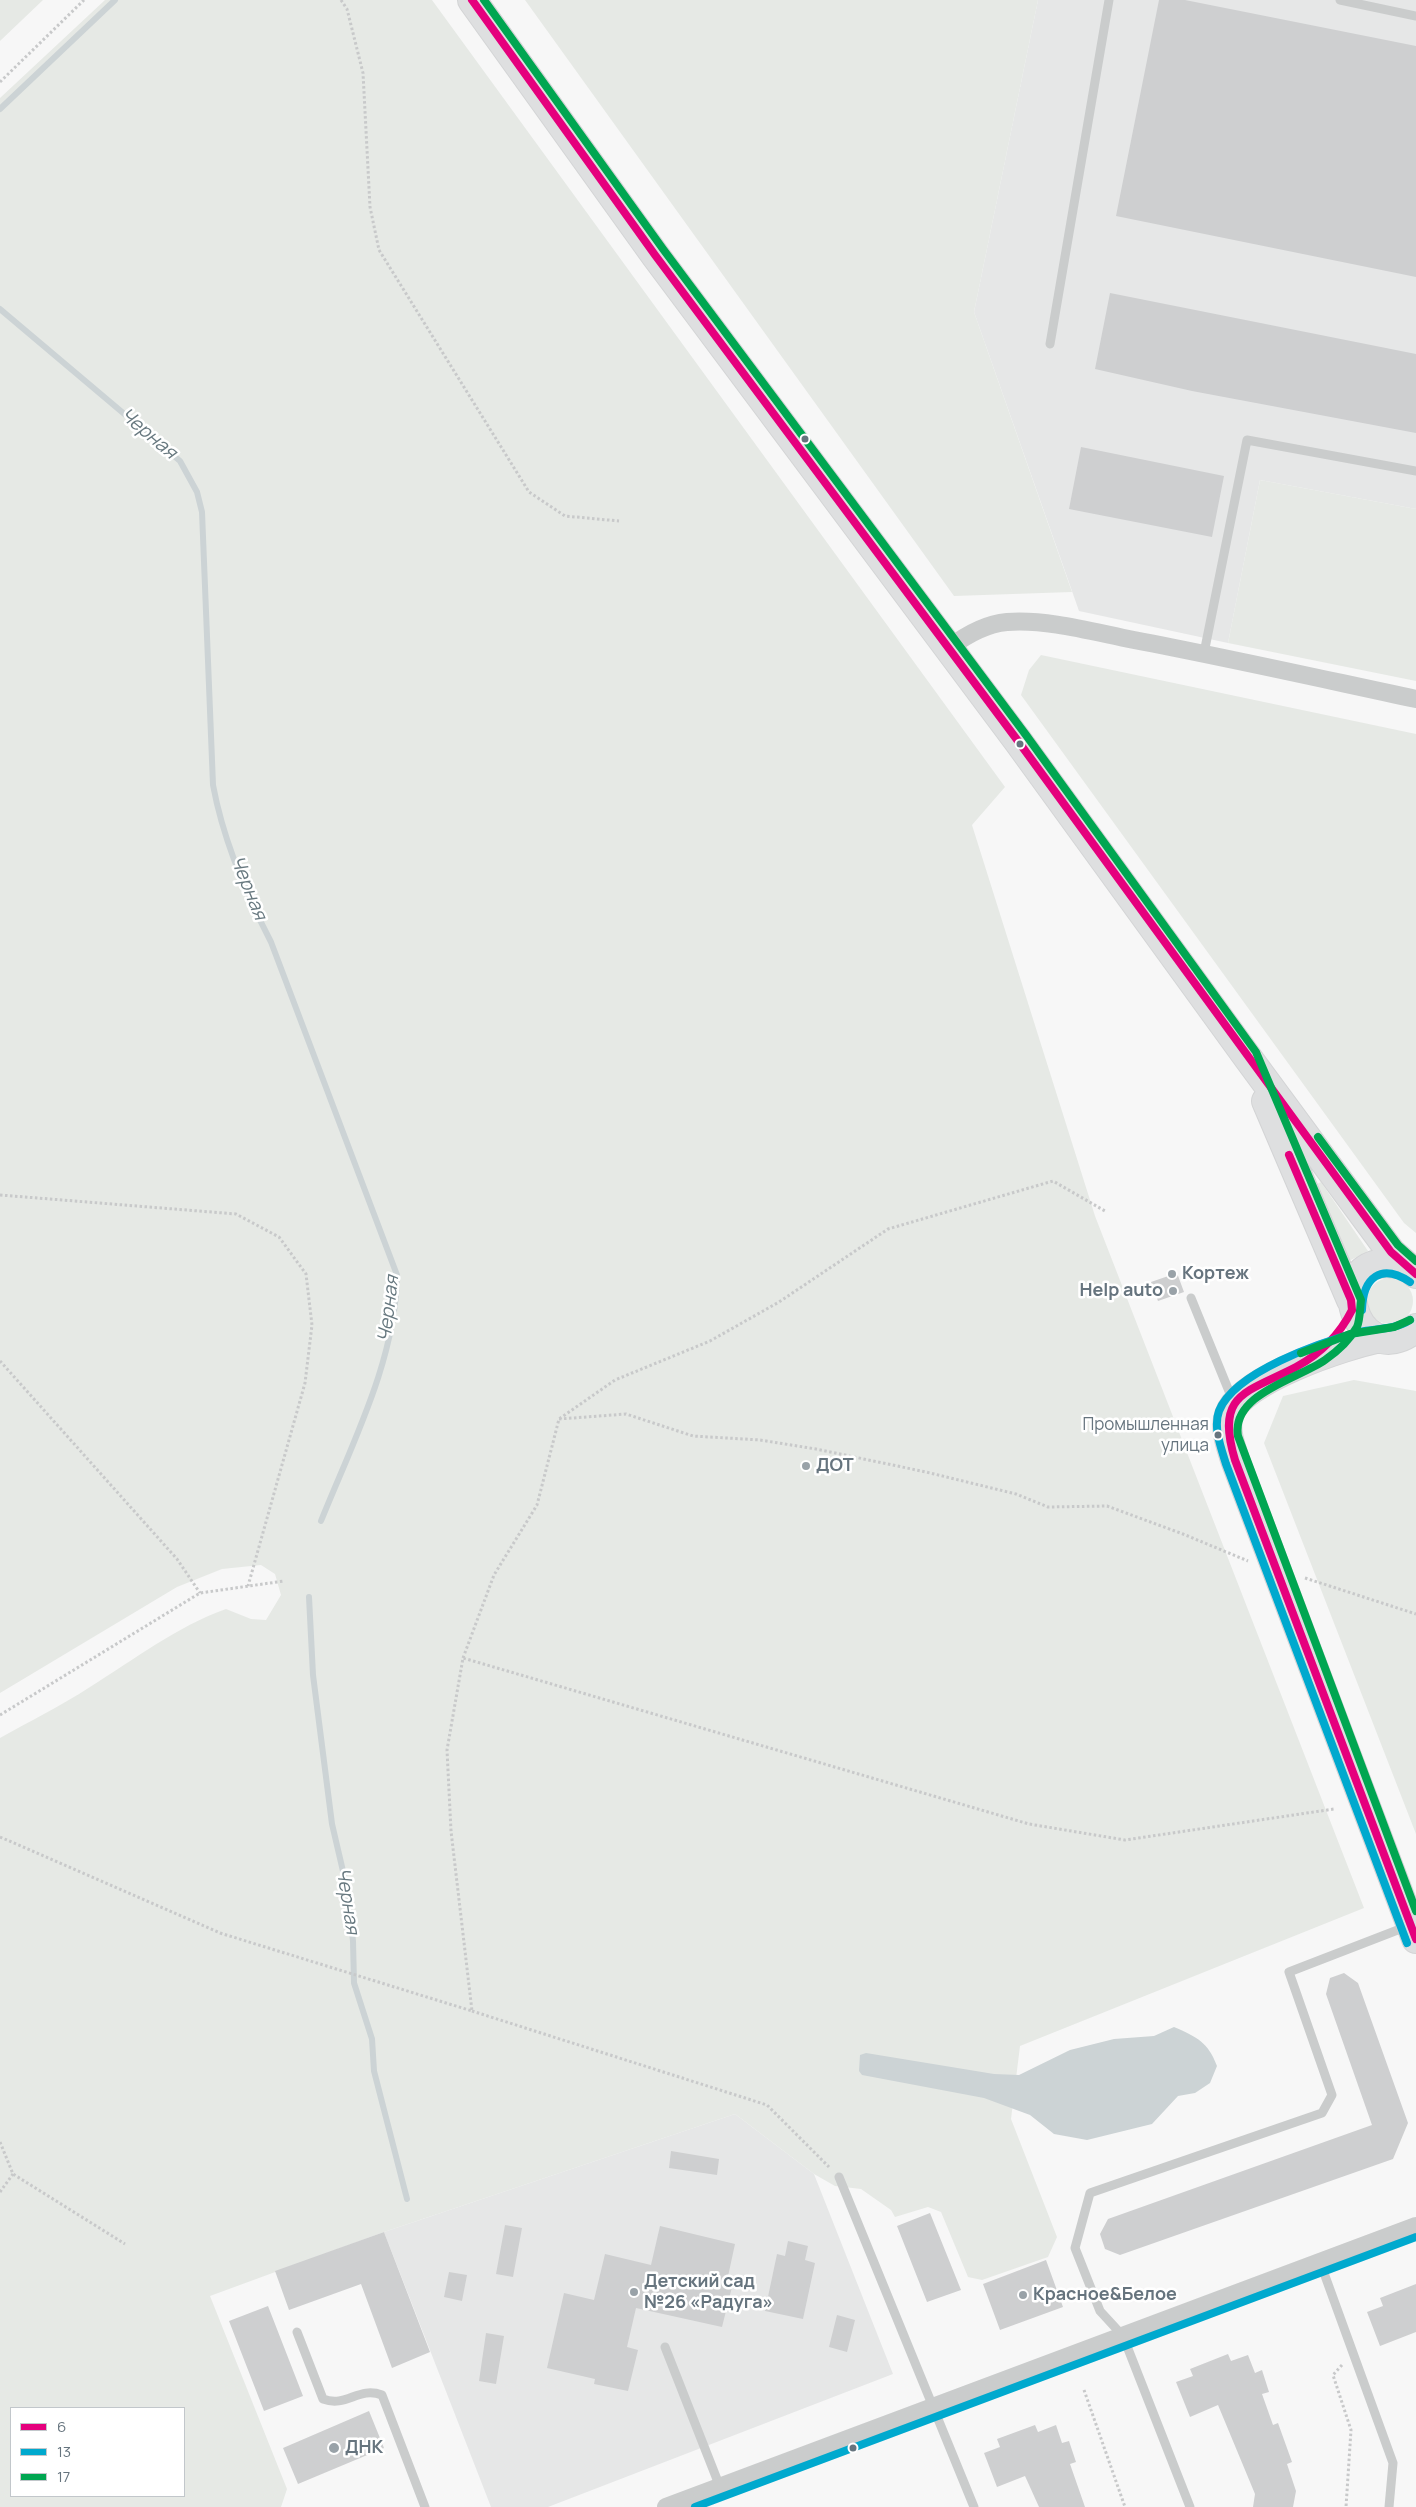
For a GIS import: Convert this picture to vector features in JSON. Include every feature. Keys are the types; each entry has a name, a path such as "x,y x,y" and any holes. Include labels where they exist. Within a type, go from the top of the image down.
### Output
{"main road":[{"path":"472,0 655,255 949,648 1391,1252 1412,1270"},
{"path":"1248,1058 1359,1324 1368,1332 1380,1338"},
{"path":"1305,1362 1335,1338 1345,1326 1352,1305 1353,1289 1361,1275 1375,1265 1389,1262 1412,1270"},
{"path":"1413,1932 1235,1460 1227,1433 1228,1416 1234,1403 1244,1393 1305,1362 1359,1342 1401,1337 1416,1328"}],"street":[{"path":"949,648 963,638 988,626 1008,622 1052,624 1204,653 1416,699"},
{"path":"666,2507 1416,2226"}],"lane":[{"path":"1050,344 1109,0"},
{"path":"1340,0 1416,16"},
{"path":"1204,653 1247,440 1416,471"},
{"path":"1191,1298 1234,1403"},
{"path":"1190,2507 1123,2336 1100,2311 1075,2248 1090,2193 1322,2112 1332,2095 1289,1972 1413,1932"},
{"path":"839,2177 974,2507"},
{"path":"1320,2262 1355,2352 1393,2463 1388,2507"},
{"path":"297,2332 323,2398 334,2403 371,2391 382,2395 425,2507"},
{"path":"665,2347 720,2487"}],"path":[{"path":"0,82 84,0"},
{"path":"341,0 347,9 363,72 370,207 379,250 529,492 565,516 620,521"},
{"path":"472,2011 451,1831 447,1750 463,1658 494,1575 537,1505 559,1419 616,1380 710,1341 779,1302 888,1229 1053,1181 1105,1211"},
{"path":"0,1195 236,1214 280,1237 306,1274 312,1325 305,1383 248,1586"},
{"path":"0,1361 177,1559 200,1593"},
{"path":"559,1419 626,1414 693,1436 760,1440 816,1448 926,1472 1016,1494 1048,1508 1107,1506 1182,1534 1238,1558 1416,1614"},
{"path":"0,1715 200,1593 284,1581"},
{"path":"463,1658 1029,1824 1125,1840 1334,1809"},
{"path":"0,1837 220,1933 372,1979 767,2105 839,2177"},
{"path":"0,2142 13,2174 125,2244"},
{"path":"0,2192 13,2174"},
{"path":"1346,2507 1351,2430 1333,2375 1355,2352"},
{"path":"1084,2390 1125,2507"}],"shaded area":[{"path":"0,0 43,0 0,41"},
{"path":"105,0 432,0 1005,787 972,825 1095,1216 1364,1908 1020,2046 1011,2119 1057,2237 1048,2257 982,2280 968,2277 941,2212 928,2207 895,2217 891,2210 861,2189 835,2186 814,2174 735,2114 384,2232 210,2296 287,2489 281,2507 0,2507 0,1738 79,1694 173,1634 208,1616 226,1609 251,1619 266,1620 281,1595 275,1574 261,1565 222,1569 177,1587 0,1693 0,98"},
{"path":"525,0 1038,0 974,312 1072,592 954,596"},
{"path":"1038,0 1416,0 1416,509 1260,480 1228,643 1079,611 974,312"},
{"path":"1260,480 1416,509 1416,681 1228,643"},
{"path":"1041,655 1416,734 1416,1233 1404,1223 1021,695 1029,670"},
{"path":"1321,1182 1368,1251 1347,1262 1317,1184"},
{"path":"1390,1278 1403,1282 1409,1288 1413,1301 1409,1314 1403,1320 1390,1324 1377,1320 1371,1314 1367,1301 1371,1288 1377,1282"},
{"path":"1354,1380 1416,1391 1416,1834 1264,1443 1283,1396"},
{"path":"1174,2027 1201,2041 1210,2051 1217,2066 1210,2083 1195,2093 1178,2096 1152,2124 1087,2140 1054,2134 1030,2115 984,2098 862,2075 859,2071 860,2055 866,2053 994,2074 1019,2075 1070,2050 1114,2039 1154,2036"},
{"name":"Детский сад №26 «Радуга»","path":"735,2114 814,2174 893,2374 548,2507 491,2507 384,2232"}],"building":[{"path":"1159,0 1185,0 1416,46 1416,277 1116,216"},
{"path":"1110,293 1416,354 1416,433 1192,391 1095,369"},
{"path":"1081,447 1224,476 1212,537 1069,509"},
{"path":"1177,1273 1184,1292 1158,1301 1151,1282"},
{"path":"1344,1973 1358,1983 1408,2123 1393,2159 1120,2255 1105,2249 1100,2234 1108,2219 1372,2125 1326,1994 1330,1978"},
{"path":"671,2151 719,2159 717,2175 669,2168"},
{"path":"930,2213 961,2290 927,2302 897,2226"},
{"path":"505,2225 522,2228 513,2277 496,2274"},
{"path":"660,2226 735,2244 727,2281 733,2283 722,2327 636,2308 627,2347 638,2350 628,2391 594,2384 595,2379 547,2368 564,2293 594,2300 605,2254 651,2265"},
{"path":"384,2232 430,2352 392,2368 361,2284 289,2310 275,2271"},
{"path":"788,2241 808,2246 805,2260 815,2263 803,2319 765,2311 777,2254 785,2256"},
{"name":"Красное&Белое","path":"1046,2260 1063,2307 1000,2330 983,2284"},
{"path":"449,2272 467,2275 462,2301 444,2297"},
{"path":"1416,2284 1416,2332 1380,2346 1367,2312 1383,2306 1380,2298"},
{"path":"268,2306 303,2396 264,2411 229,2321"},
{"path":"837,2315 855,2320 847,2352 829,2347"},
{"path":"486,2333 504,2336 496,2384 479,2381"},
{"path":"1228,2354 1231,2361 1248,2355 1255,2373 1262,2370 1269,2392 1262,2394 1273,2425 1278,2423 1292,2462 1287,2464 1296,2491 1293,2507 1253,2507 1255,2494 1218,2405 1190,2417 1176,2382 1193,2376 1190,2369"},
{"name":"ДНК","path":"369,2411 384,2448 298,2484 283,2448"},
{"path":"1035,2425 1038,2432 1056,2425 1062,2443 1069,2441 1076,2462 1070,2464 1085,2507 1039,2507 1025,2476 997,2487 984,2453 1000,2447 997,2439"}],"waterway":[{"path":"0,109 115,0"},
{"name":"Черная","path":"0,309 180,461 197,492 202,512 213,785 217,805 236,865 252,904 271,942 397,1275 395,1307 381,1369 370,1401 321,1521"},
{"name":"Черная","path":"309,1597 313,1675 332,1824 346,1884 353,1941 354,1983 372,2039 374,2071 407,2199"}],"transit line":[{"name":"6","path":"472,0 655,255 1018,741 1391,1252 1416,1274"},
{"name":"17","path":"484,0 663,249 1026,735 1256,1052 1361,1300 1357,1327 1347,1341 1325,1360 1269,1389 1255,1399 1245,1409 1239,1421 1238,1436 1416,1911"},
{"name":"17","path":"1318,1137 1398,1245 1416,1261"},
{"name":"6","path":"1289,1155 1351,1300 1352,1310"},
{"name":"13","path":"1362,1310 1366,1289 1376,1276 1390,1274 1400,1276 1410,1282"},
{"name":"6","path":"1352,1310 1342,1327 1321,1350 1305,1362 1249,1390 1239,1398 1232,1408 1229,1421 1230,1438 1235,1460 1416,1939"},
{"name":"13","path":"1407,1943 1226,1464 1218,1438 1217,1417 1228,1397 1242,1384 1280,1361 1323,1343 1359,1332 1398,1326 1410,1320"},
{"name":"17","path":"1301,1353 1350,1334 1394,1327 1410,1320"},
{"name":"13","path":"695,2507 1416,2237"}],"place":[{"name":"Кортеж","path":"1172,1274"},
{"name":"Help auto","path":"1173,1291"},
{"name":"Промышленная улица","path":"1218,1435"},
{"name":"ДОТ","path":"806,1466"},
{"name":"Детский сад №26 «Радуга»","path":"634,2292"},
{"name":"Красное&Белое","path":"1023,2295"},
{"name":"ДНК","path":"334,2448"}]}
